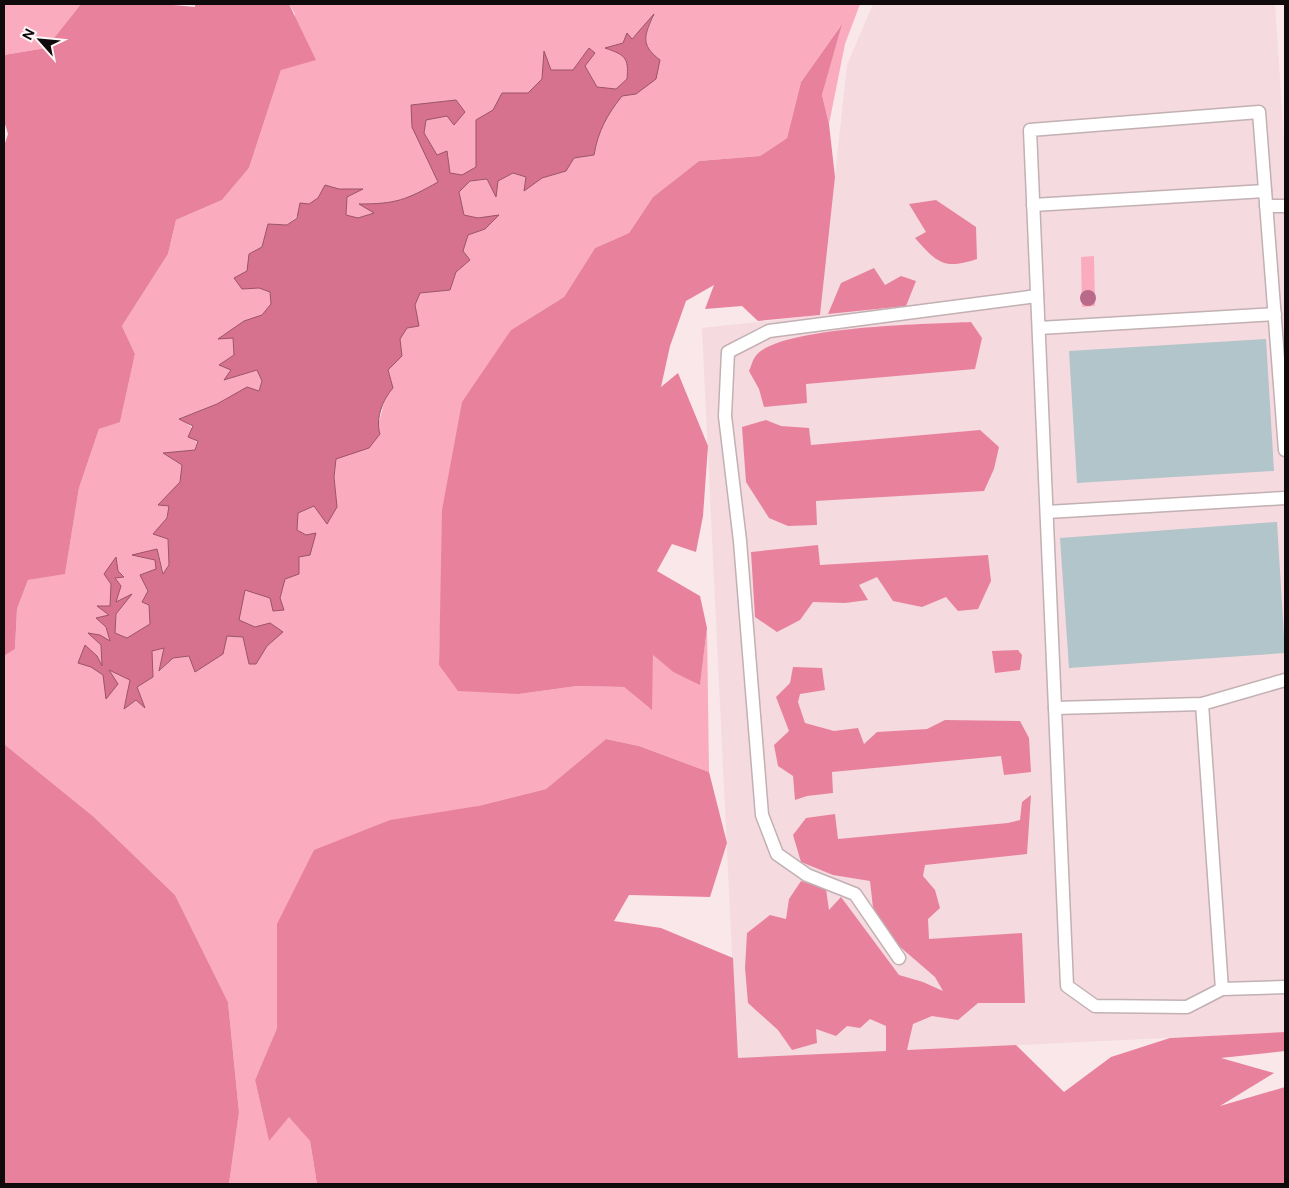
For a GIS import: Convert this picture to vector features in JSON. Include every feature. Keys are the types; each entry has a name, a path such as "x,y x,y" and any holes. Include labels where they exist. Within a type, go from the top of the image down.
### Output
{"lane":[{"path":"1285,450 1259,112 1030,130 1067,986 1095,1006 1187,1007 1222,989 1285,987"},
{"path":"1033,205 1265,191"},
{"path":"1266,206 1285,206"},
{"path":"899,958 855,894 807,875 777,854 762,815 740,541 725,416 728,352 769,331 1037,296"},
{"path":"1039,328 1275,314"},
{"path":"1047,512 1285,498"},
{"path":"1055,708 1202,704 1285,680"},
{"path":"1202,704 1222,989"}],"shaded area":[{"path":"4,4 81,4 46,48 4,55"},
{"path":"81,4 163,4 195,7 195,4 289,4 316,60 281,70 249,168 222,200 176,220 168,254 122,326 135,354 120,422 99,429 79,488 65,574 28,580 17,609 15,649 4,656 4,146 8,134 4,121 4,55 46,48"},
{"path":"289,4 860,4 845,44 829,124 822,95 841,25 801,82 787,138 760,156 699,161 653,197 629,233 595,248 564,297 511,330 441,593 439,665 519,694 577,686 624,687 651,709 653,655 673,672 700,684 707,628 709,772 639,746 606,739 546,789 478,806 277,924 277,1028 255,1080 269,1140 289,1116 310,1141 317,1184 229,1184 239,1112 228,1002 175,895 94,817 4,744 4,656 15,649 17,609 28,580 65,573 79,488 99,429 120,421 135,354 122,326 168,254 176,220 222,200 249,168 281,70 295,14","holes":["654,16 645,36 648,51 636,94 622,96 612,110 601,131 594,155 574,158 566,171 542,178 524,190 526,177 513,173 497,181 496,196 487,179 470,181 459,192 464,215 478,218 498,216 485,229 468,235 463,251 470,260 456,272 450,290 420,293 415,305 419,326 407,328 400,338 402,356 388,370 393,388 385,401 376,428 353,449 336,459 334,477 337,507 327,523 314,506 298,513 297,530 306,535 316,534 285,579 280,598 271,598 245,589 238,620 255,627 270,623 282,632 267,646 256,664 249,664 244,637 227,636 195,671 190,656 173,658 160,671 164,647 151,651 137,687 145,707 136,699 124,708 130,680 108,669 114,680 91,667 102,668 101,645 89,633 110,642 106,627 97,618 110,615 98,606 110,606 115,557 118,571 124,576 114,578 116,603 130,595 116,614 115,633 127,638 150,624 148,591 157,569 155,560 134,555 157,549 164,574 169,565 168,539 154,534 167,518 169,506 159,505 180,482 182,465 164,454 195,450 197,439 189,424 180,418 217,404 247,387 258,392 262,381 257,370 225,380 231,370 219,365 234,355 233,337 219,339 244,321 262,315 271,304 271,292 259,288 242,289 247,271 262,247 268,224 287,225 318,198 325,185 339,189 361,189 347,197 346,215 358,218 374,213 361,204 393,202 418,193 438,182 428,161 412,105 456,100 464,112 426,120 424,133 437,155 447,152 450,173 462,176 476,167 477,120 493,110 502,93 528,93 543,79 544,53 551,70 574,70 589,48 595,53 585,66 597,87 616,89 627,79 627,62 622,55 606,48 623,43 628,34 631,39"]},
{"path":"873,4 1275,4 1285,157 1285,1032 737,1059 702,328 820,315 847,65"},
{"path":"654,14 646,34 646,44 660,60 656,79 636,94 622,96 604,124 594,155 574,158 566,171 542,178 524,191 526,177 513,173 498,181 496,197 487,179 470,181 459,192 464,215 478,218 499,215 485,229 468,235 463,251 470,260 456,272 450,290 420,293 415,305 419,326 407,328 400,339 402,356 388,370 393,388 386,398 379,416 380,434 369,448 336,459 334,477 337,507 327,524 314,506 298,513 297,530 306,535 316,533 310,555 299,557 299,574 285,579 280,598 284,610 273,611 270,598 245,590 239,620 255,627 270,623 283,632 267,646 256,664 249,664 243,637 227,636 223,654 195,672 189,656 173,658 159,671 164,648 152,651 153,677 137,687 145,708 136,700 124,709 130,680 109,670 118,684 106,699 103,675 91,667 78,663 85,645 97,656 102,666 101,645 88,633 100,635 110,641 106,627 96,618 109,615 97,606 110,606 111,584 104,574 116,557 118,571 124,577 115,578 121,586 116,602 132,594 116,614 115,633 127,638 150,624 149,605 142,602 148,591 140,575 156,569 155,560 132,555 157,549 163,574 169,565 168,539 153,534 167,518 169,506 158,505 180,482 182,465 163,453 195,450 198,441 188,437 193,426 179,419 217,404 247,387 259,391 262,381 257,370 224,380 231,370 219,365 234,355 233,338 218,339 244,321 262,315 271,304 270,292 259,288 242,289 234,278 247,271 249,254 262,247 268,224 287,225 297,218 300,203 309,204 318,198 325,185 339,189 363,189 347,197 346,215 358,218 374,213 359,204 400,200 438,182 412,127 411,105 456,100 465,112 454,125 447,116 426,120 424,133 437,155 447,151 450,173 462,175 476,167 476,120 493,110 502,93 528,93 542,79 544,51 551,70 573,70 589,48 595,53 585,66 597,87 616,89 627,79 626,61 621,55 605,48 623,43 627,33 632,39"},
{"path":"842,24 822,95 829,124 835,177 820,315 758,321 742,306 705,309 714,285 686,301 670,346 661,387 678,373 708,446 703,516 696,552 672,544 657,571 700,596 707,628 700,685 673,672 653,655 652,710 624,687 577,686 519,694 458,691 439,665 442,510 462,402 511,330 564,297 595,248 629,233 653,197 699,161 760,156 787,138 801,82"},
{"path":"936,200 976,227 977,259 956,264 942,262 929,253 915,238 926,232 909,204"},
{"path":"1094,256 1095,306 1082,307 1081,257"},
{"path":"874,268 885,285 901,276 916,281 906,306 828,314 841,283"},
{"path":"971,322 982,338 975,369 806,384 807,403 764,407 759,389 749,371 755,357 768,347 792,339 856,329"},
{"path":"766,420 781,426 809,428 811,445 980,430 999,447 994,469 984,491 816,501 817,525 788,526 769,518 746,482 742,427"},
{"path":"818,545 820,565 988,555 991,581 978,609 958,611 946,597 922,607 893,601 877,577 859,585 868,600 845,603 813,602 800,620 777,632 755,617 751,552"},
{"path":"1018,650 1022,655 1020,670 995,673 992,651"},
{"path":"793,667 822,668 825,690 800,694 798,702 805,723 834,731 858,728 864,744 877,732 927,729 945,720 1020,721 1029,738 1031,772 1004,775 1001,756 832,772 833,793 807,796 795,800 793,776 778,766 774,745 789,731 776,697 790,683"},
{"path":"606,739 639,746 709,772 727,843 710,897 629,895 614,921 661,928 733,958 738,1058 886,1051 886,1026 870,1019 860,1028 847,1026 836,1036 816,1029 817,1043 792,1050 778,1030 748,1003 745,968 747,933 770,915 786,919 789,899 801,881 826,889 829,910 841,897 899,975 923,982 943,991 935,977 899,946 873,908 870,881 833,875 801,862 793,835 806,818 835,814 838,839 1008,823 1020,820 1022,802 1031,795 1027,854 925,865 923,876 935,890 940,908 928,919 929,939 1022,933 1025,1003 978,1003 958,1020 932,1016 913,1024 907,1050 1016,1045 1064,1092 1111,1057 1170,1038 1285,1032 1285,1051 1221,1058 1274,1073 1220,1106 1285,1087 1285,1184 317,1184 310,1141 289,1117 269,1141 255,1080 277,1028 277,924 314,850 390,820 478,806 546,789"},
{"path":"4,744 94,817 175,895 228,1002 239,1112 229,1184 4,1184"}],"building":[{"path":"1266,339 1274,471 1077,483 1069,351"},
{"path":"1277,522 1285,653 1069,668 1060,538"}]}
